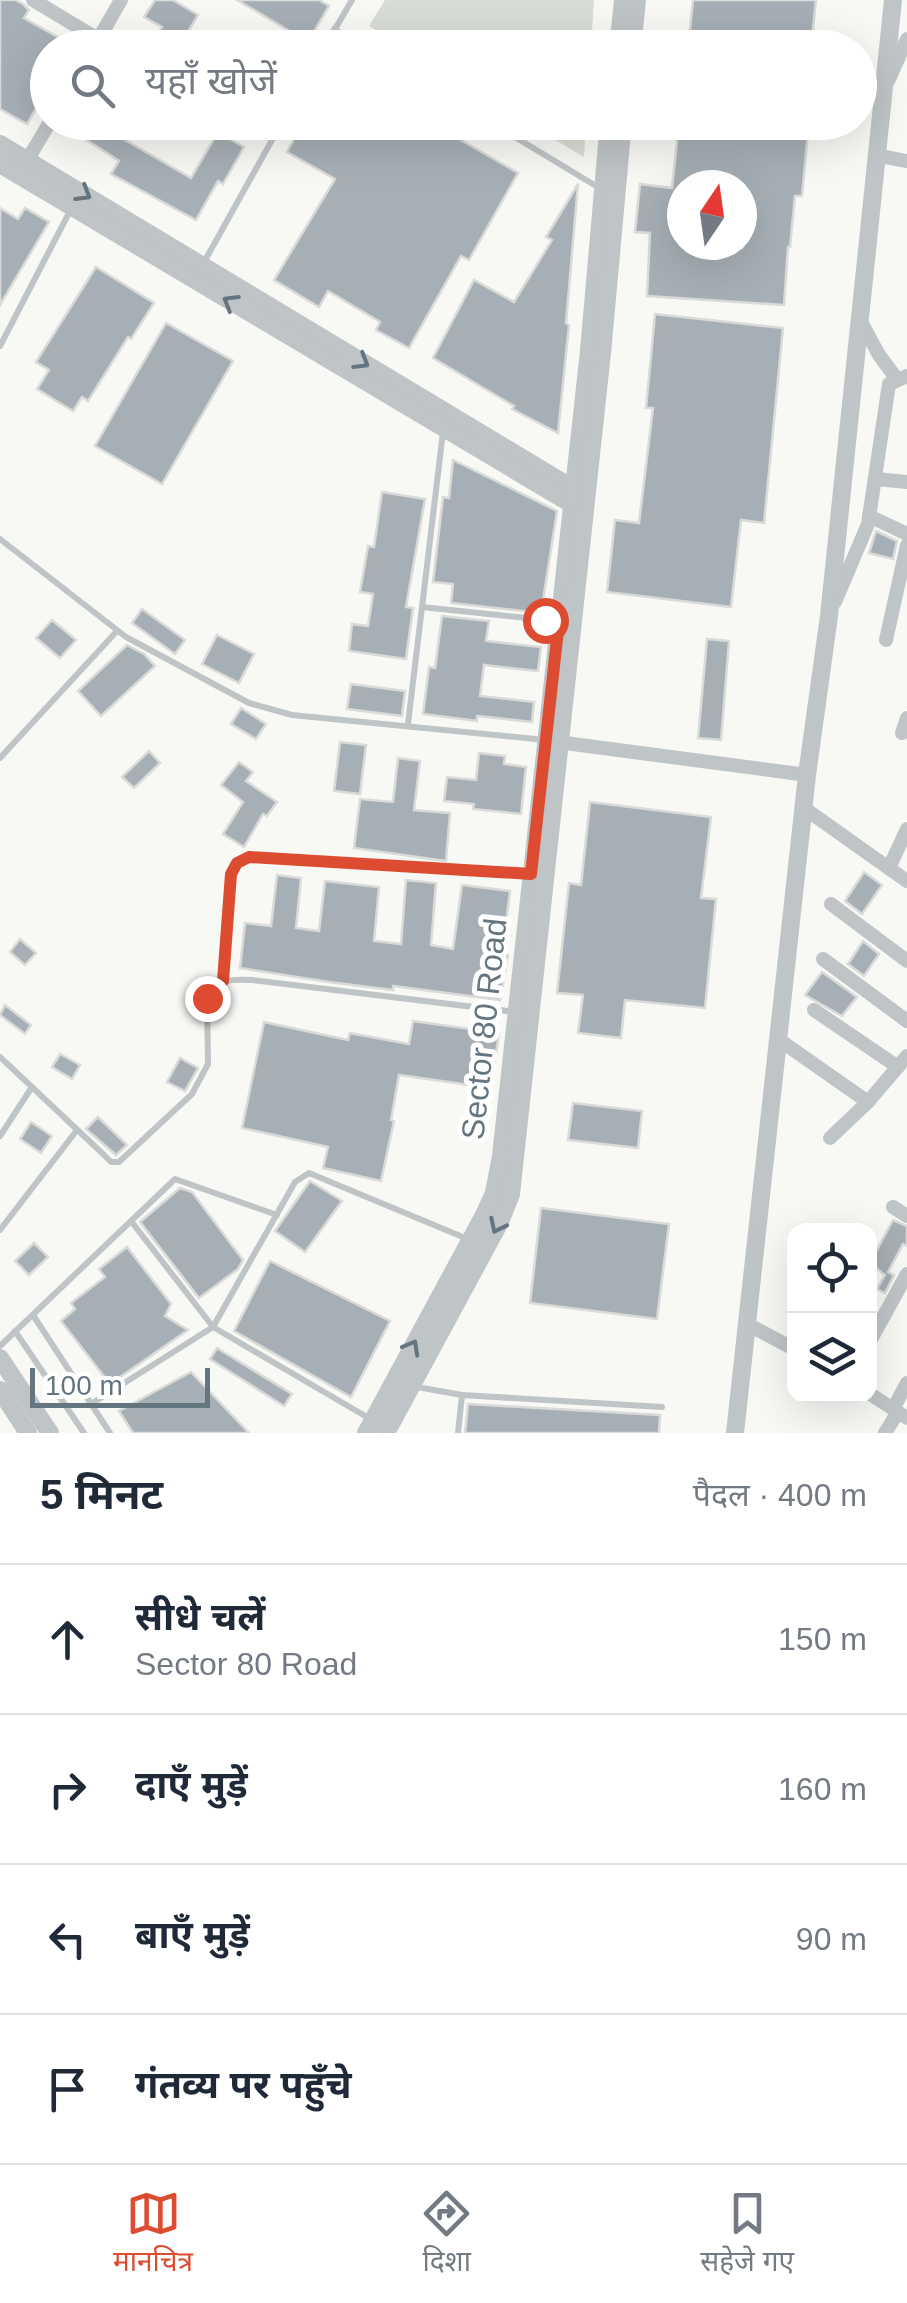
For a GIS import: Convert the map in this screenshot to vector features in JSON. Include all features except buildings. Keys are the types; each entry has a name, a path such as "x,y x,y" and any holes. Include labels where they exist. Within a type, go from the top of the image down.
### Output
{"street":[{"path":"33,0 76,30"},
{"path":"104,30 121,0"},
{"path":"620,30 623,0"},
{"path":"634,30 638,0"},
{"path":"877,138 892,0"},
{"path":"882,95 907,39"},
{"path":"23,168 39,140"},
{"name":"Sector 80 Road","path":"609,140 610,194"},
{"name":"Sector 80 Road","path":"375,1429 494,1193 524,1012 610,194 620,140"},
{"path":"735,1433 807,775 829,616 877,140"},
{"path":"0,144 72,208 444,430 579,501"},
{"path":"875,155 907,161"},
{"path":"0,164 23,168 202,265 579,501"},
{"path":"829,616 869,516 889,384 902,377 879,355 859,317"},
{"path":"876,480 907,482"},
{"name":"Sector 80 Road","path":"375,1429 412,1386 512,1194 531,874 553,741 559,621 579,501"},
{"path":"869,516 907,534"},
{"path":"886,640 907,545"},
{"path":"553,741 807,775"},
{"path":"804,808 907,881"},
{"path":"889,868 907,830"},
{"path":"831,904 907,961"},
{"path":"823,959 907,1021"},
{"path":"814,1010 903,1061 830,1138"},
{"path":"778,1040 868,1102"},
{"path":"892,1208 907,1216"},
{"path":"877,1329 907,1274"},
{"path":"746,1324 787,1344"},
{"path":"0,1358 50,1433"},
{"path":"885,1433 899,1413 907,1382"},
{"path":"0,1390 6,1411 28,1433"},
{"path":"877,1399 899,1413"}],"lane":[{"path":"334,29 352,0"},
{"path":"202,265 272,140"},
{"path":"520,140 610,194"},
{"path":"0,346 72,208"},
{"path":"408,724 444,430"},
{"path":"0,539 117,631 248,703 272,712 553,741"},
{"path":"422,607 559,621"},
{"path":"0,758 117,631"},
{"path":"223,981 231,874 237,863 249,857 531,874"},
{"path":"0,1057 111,1162 119,1162 192,1094 208,1064 207,998 223,981 252,980 524,1012"},
{"path":"0,1136 32,1088"},
{"path":"0,1230 77,1130"},
{"path":"91,1404 213,1327 296,1182 309,1173 471,1240"},
{"path":"0,1346 175,1180 277,1215"},
{"path":"132,1221 213,1327 375,1429"},
{"path":"33,1315 110,1433"},
{"path":"15,1332 84,1433"},
{"path":"412,1386 462,1396 662,1407"},
{"path":"458,1433 462,1396"}],"shaded area":[{"path":"385,0 594,0 592,30 376,30 369,26"},
{"path":"556,140 585,140 584,157"}],"route":[{"path":"207,998 223,981 231,874 237,863 249,857 531,874 559,621 545,620"}]}
